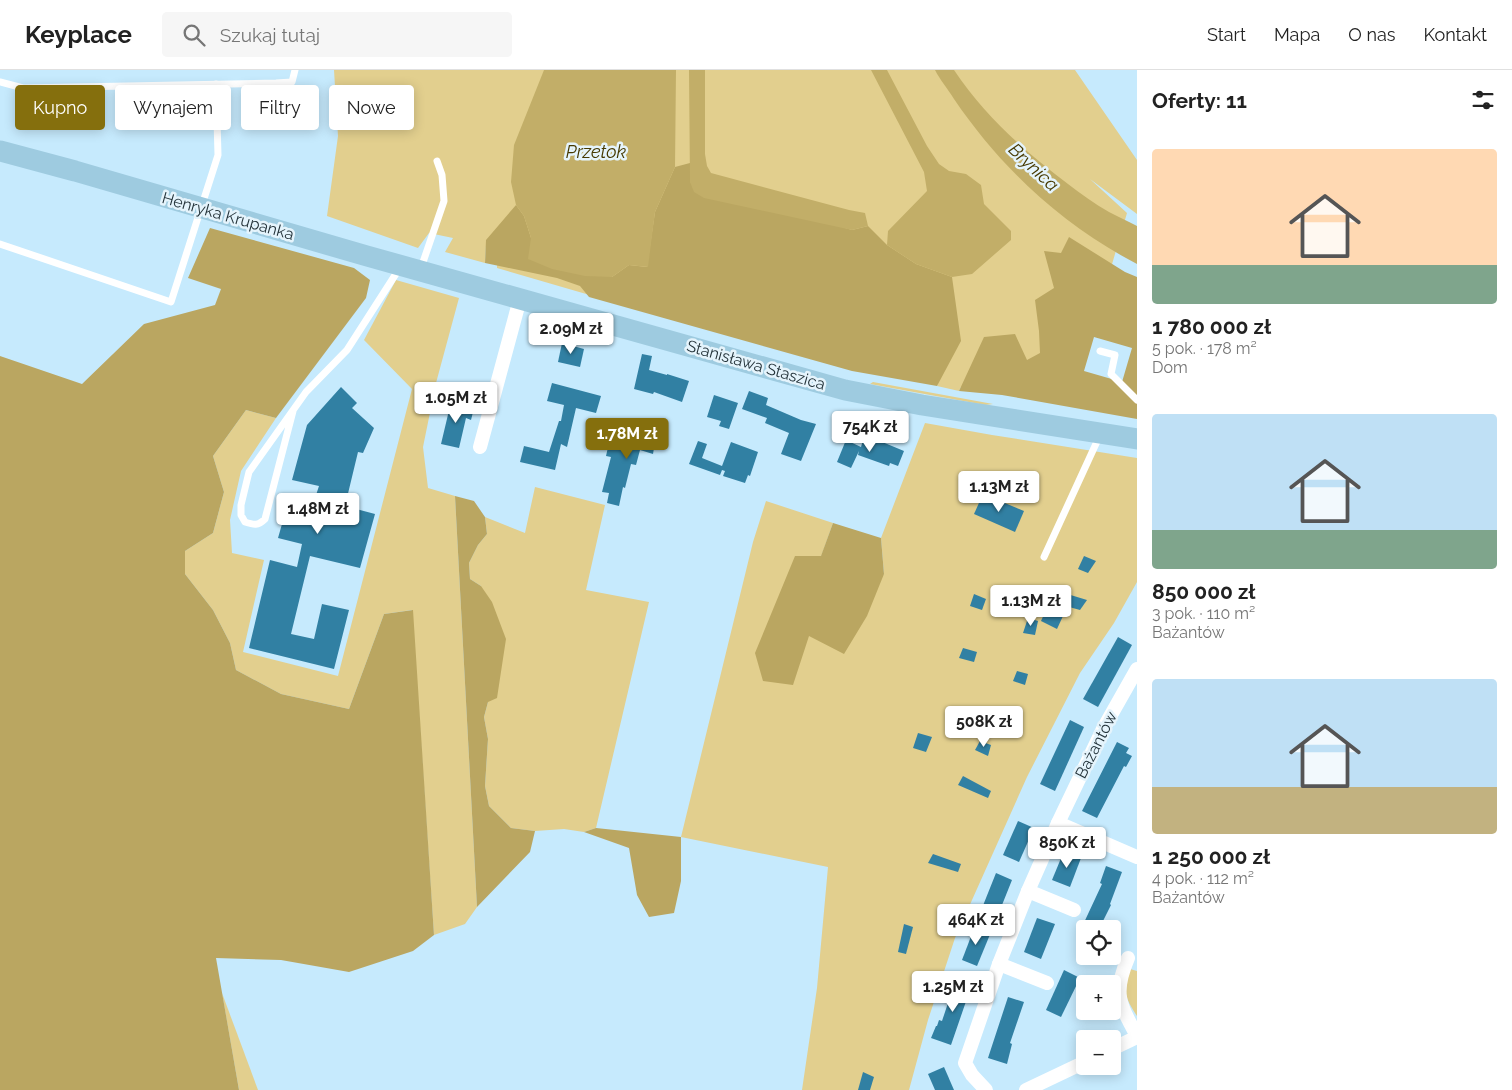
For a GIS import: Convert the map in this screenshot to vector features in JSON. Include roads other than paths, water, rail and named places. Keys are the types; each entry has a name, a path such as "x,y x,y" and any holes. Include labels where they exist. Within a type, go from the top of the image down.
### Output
{"main road":[{"name":"Henryka Krupanka","path":"0,139 75,171"},
{"name":"Henryka Krupanka","path":"0,152 75,171 401,265"},
{"name":"Stanisława Staszica","path":"401,265 845,390 922,405 1137,439"}],"street":[{"path":"480,448 520,299"},
{"name":"Bażantów","path":"986,1090 972,1075 965,1063 999,964 1058,823 1103,729 1137,669"},
{"path":"1058,823 1137,857"},
{"path":"1028,891 1074,910"},
{"path":"1121,1044 1137,1036 1119,994 1120,981 1128,958"},
{"path":"999,964 1047,983"},
{"path":"1026,1090 1076,1066"}],"lane":[{"path":"0,82 23,88 292,82 294,70"},
{"path":"0,244 170,302 218,155 216,84"},
{"path":"293,411 265,519 261,524 255,525 245,522 241,515 249,472 306,392 347,350 444,201 442,175 437,161"},
{"path":"1100,351 1115,355 1110,374 1137,400"},
{"path":"1044,557 1101,433"}],"water":[{"name":"Przetok","path":"544,70 676,70 675,167 655,212 648,267 629,265 612,277 585,276 552,269 528,259 531,238 524,216 516,205 511,182 514,145"},
{"path":"689,70 705,70 705,154 707,166 711,173 865,213 868,226 852,230 704,198 694,192 690,182"},
{"path":"871,70 887,70 927,146 939,164 949,171 966,174 981,185 984,204 1011,231 1011,240 972,274 952,277 916,264 887,245 888,231 927,191 924,172"},
{"name":"Brynica","path":"935,70 954,70 978,102 1006,132 1036,159 1093,202 1137,226 1137,264 1083,231 1035,193 972,124"}]}
